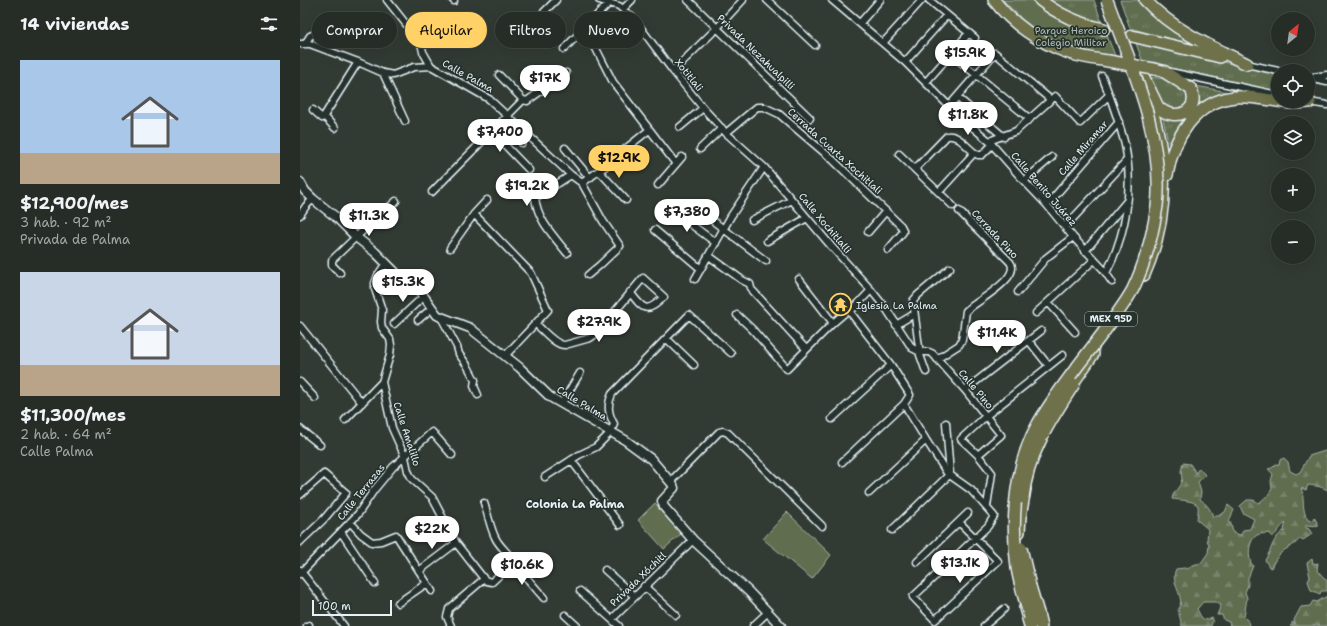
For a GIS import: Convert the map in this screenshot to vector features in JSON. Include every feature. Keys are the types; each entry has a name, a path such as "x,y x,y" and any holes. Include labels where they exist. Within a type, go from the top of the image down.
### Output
{"highway":[{"path":"994,0 1012,20 1024,29 1055,47 1083,57 1158,70 1186,84 1191,89 1194,96 1190,109 1187,112 1180,114 1170,114 1161,110 1158,107 1145,80 1140,76"},
{"path":"1040,0 1060,14 1071,19 1104,29"},
{"name":"MEX 95D","path":"1031,626 1016,574 1012,548 1014,497 1019,474 1030,440 1049,406 1119,308 1131,286 1143,258 1152,224 1155,168 1154,148 1143,108 1102,0"},
{"path":"1031,626 1018,569 1015,545 1016,490 1022,462 1038,423 1119,311 1133,288 1151,236 1157,205 1157,173 1154,140 1145,107 1107,0"},
{"path":"1042,626 1030,586 1021,546 1021,517 1024,492 1030,465 1046,428 1056,411 1138,291 1149,267 1158,236 1163,202 1161,156 1151,109 1112,0"},
{"name":"MEX 95D","path":"1038,626 1024,578 1019,543 1020,517 1030,463 1049,418 1129,304 1137,290 1151,258 1163,201 1161,144 1151,106 1112,0"},
{"path":"1145,0 1170,22 1191,36 1247,64"},
{"path":"1132,36 1247,64"},
{"path":"1163,201 1173,152 1180,135 1194,116 1205,108 1227,98 1249,97 1271,100"}],"street":[{"path":"387,0 421,43 423,52 431,66"},
{"path":"544,12 556,0"},
{"name":"Xotitlali","path":"599,0 614,4 623,9 642,29 703,108 724,131 764,167"},
{"path":"623,9 632,0"},
{"name":"Privada Nezahualpilli","path":"688,0 810,118"},
{"path":"673,71 743,0"},
{"path":"767,0 815,45"},
{"name":"Calle Benito Juárez","path":"832,0 884,43 926,82 949,106 991,143 1024,181 1047,204 1112,282"},
{"path":"838,6 844,0"},
{"path":"860,22 880,0"},
{"path":"884,43 922,0"},
{"path":"929,0 975,38"},
{"path":"600,12 609,3"},
{"path":"905,62 947,15"},
{"path":"926,82 969,33"},
{"path":"302,44 312,35"},
{"path":"566,46 574,38"},
{"name":"Calle Palma","path":"302,44 310,44 384,73 393,75 414,67 431,66 489,99 571,175 582,182"},
{"path":"596,48 613,82 676,164"},
{"path":"949,106 995,53 1053,98 1080,123 1109,95"},
{"path":"951,54 1030,119"},
{"path":"323,117 358,62"},
{"path":"1247,64 1271,69"},
{"path":"1158,70 1271,94"},
{"path":"384,73 405,121"},
{"path":"432,192 523,100 527,101 566,73"},
{"path":"499,75 523,100"},
{"path":"1315,77 1327,75"},
{"path":"1102,76 1119,122 1125,147 1128,187 1121,239 1106,273"},
{"path":"1315,79 1327,82"},
{"path":"957,97 1004,136"},
{"path":"915,169 947,136 951,135 956,137 974,153 982,155 991,143 1016,131 1053,98"},
{"path":"1315,103 1327,105"},
{"name":"Cerrada Cuarta Xochitlali","path":"724,131 757,107 764,107 773,110 782,116 833,160 901,226 903,232 888,250"},
{"path":"680,127 703,108"},
{"path":"313,110 335,128"},
{"name":"Calle Miramar","path":"1047,204 1119,122"},
{"path":"500,123 502,142 529,170"},
{"path":"522,128 522,143"},
{"path":"588,275 620,246 586,194 582,182 590,178 614,160 631,143 649,130"},
{"path":"700,149 724,131"},
{"path":"565,148 590,178"},
{"path":"939,192 974,153"},
{"path":"899,154 953,206"},
{"path":"658,185 682,157"},
{"path":"1024,181 1052,157"},
{"path":"1065,227 1126,161"},
{"path":"695,279 730,216 764,167"},
{"name":"Calle Xochitlalli","path":"764,167 831,246 871,290"},
{"path":"599,171 626,200"},
{"path":"567,253 541,220 535,198 571,175"},
{"name":"Calle Palma","path":"300,182 312,199 337,218 402,279 415,284 437,315 470,328 505,356 550,397 625,440 651,459 670,482"},
{"path":"300,214 312,199"},
{"path":"450,248 474,214 488,200"},
{"path":"752,220 792,200"},
{"path":"340,273 332,265 332,260 396,201"},
{"path":"1085,251 1127,201"},
{"path":"692,205 766,262"},
{"path":"669,208 716,243"},
{"path":"868,232 886,211"},
{"name":"Cerrada Pino","path":"937,359 959,345 962,340 966,311 1000,286 1013,270 1013,266 1010,262 959,211"},
{"path":"474,214 531,273 548,310 505,356"},
{"path":"768,241 807,218"},
{"path":"654,230 701,269"},
{"path":"1018,292 1046,258 1073,237"},
{"path":"709,256 742,280 750,284 752,289 806,349"},
{"path":"1036,313 1094,260"},
{"name":"Calle Amalillo","path":"386,263 378,275 375,283 375,289 382,310 382,328 390,339 391,345 390,355 382,382 392,428 405,457 408,471 412,479 432,497 456,543 484,579"},
{"path":"926,372 920,352 913,301 950,268"},
{"path":"536,324 561,345 590,338 597,333 630,292 642,278 664,297 655,306 650,308 640,304 630,292"},
{"path":"799,279 833,323"},
{"path":"737,315 752,329 787,369 833,323 848,311 850,312 871,290"},
{"name":"Calle Pino","path":"871,290 887,310 912,348 920,352 929,352 937,359 1002,435 978,455"},
{"path":"394,324 424,296"},
{"path":"1048,302 1075,332"},
{"path":"418,320 432,308"},
{"path":"842,462 904,404 910,395 891,365 850,312"},
{"path":"545,477 571,460 596,447 610,432 614,424 609,411 609,402 612,394 689,315 731,353"},
{"path":"896,325 911,316"},
{"path":"440,317 457,347 459,354 475,380 474,386 478,395"},
{"path":"300,326 362,403"},
{"path":"964,390 1041,331"},
{"path":"667,338 694,365"},
{"path":"1028,341 1048,365"},
{"path":"987,506 992,473 978,455 961,439 986,416 1048,365 1063,355"},
{"path":"832,419 891,365"},
{"path":"562,403 580,373"},
{"path":"300,382 315,398"},
{"path":"345,420 382,382"},
{"path":"904,404 947,473 964,483 987,506 994,516 988,526 974,538 913,597 935,620 998,561 974,538 959,522"},
{"path":"946,423 950,474"},
{"path":"300,430 320,445"},
{"path":"781,626 749,592 693,540 663,505 662,501 674,488 670,482 719,432 723,431 728,433 822,526"},
{"name":"Calle Terrazas","path":"301,572 350,522 393,467 432,432 452,455"},
{"path":"869,493 926,440"},
{"path":"571,460 620,525"},
{"path":"300,495 324,474 346,493 324,519 300,542"},
{"path":"892,530 950,474"},
{"path":"484,503 494,536 498,543 510,555 513,562 544,598"},
{"path":"917,562 968,513"},
{"path":"350,522 361,534 372,542 381,541 396,536 432,591"},
{"path":"341,532 374,583"},
{"name":"Privada Xóchitl","path":"580,591 612,619 644,586 693,540"},
{"path":"419,571 456,543"},
{"path":"451,626 447,617 449,609 484,579 492,582 513,562"},
{"path":"605,570 634,596"},
{"path":"301,572 344,626"},
{"path":"398,604 427,583"},
{"path":"644,586 676,615"},
{"path":"984,626 1004,609"},
{"path":"753,626 768,612"},
{"path":"565,615 577,626"},
{"path":"612,619 619,626"}],"green space":[{"name":"Parque Heroico Colegio Militar","path":"1003,0 1034,0 1041,6 1106,33 1116,58 1081,51 1050,39 1030,26"},
{"path":"1048,0 1094,0 1102,23 1074,14"},
{"path":"1120,0 1139,0 1167,26 1196,45 1196,47 1130,28"},
{"path":"1135,41 1271,73 1271,89 1143,62"},
{"path":"1148,77 1170,80 1180,85 1187,95 1188,103 1186,106 1175,113 1161,105"},
{"path":"1190,85 1240,94 1211,103 1170,152 1163,118 1175,120 1187,117"},
{"path":"1327,449 1327,490 1308,485 1306,490 1301,488 1306,516 1308,520 1312,521 1314,517 1319,526 1306,525 1306,528 1309,529 1312,534 1303,540 1300,538 1282,552 1277,557 1271,568 1265,560 1276,538 1283,531 1285,531 1284,529 1286,523 1272,537 1270,533 1257,535 1254,537 1250,545 1249,554 1253,566 1248,578 1248,585 1245,592 1247,598 1244,617 1248,621 1249,626 1230,626 1229,622 1224,620 1222,615 1217,615 1221,605 1215,602 1203,602 1197,609 1201,617 1205,620 1213,618 1211,626 1182,626 1178,610 1180,600 1174,575 1176,569 1188,569 1192,565 1201,563 1208,553 1209,545 1207,540 1208,529 1197,520 1198,506 1190,501 1172,499 1182,479 1181,471 1183,463 1190,464 1196,473 1199,468 1205,475 1198,482 1201,492 1200,499 1208,507 1213,517 1225,512 1228,505 1234,510 1229,521 1233,533 1241,535 1243,530 1250,529 1254,519 1243,513 1240,506 1247,500 1253,500 1259,503 1268,495 1272,489 1271,481 1273,474 1268,469 1272,468 1276,464 1279,465 1280,460 1284,458 1288,462 1290,471 1296,474 1300,472 1309,456"},
{"path":"655,503 682,533 664,549 638,520"},
{"path":"787,512 831,555 812,579 763,539"},
{"path":"1312,559 1313,564 1318,563 1317,570 1327,581 1327,591 1321,591 1320,594 1311,590 1308,581 1310,577 1307,563"},
{"path":"1327,596 1327,626 1290,626 1292,625 1292,622 1295,624 1294,620 1301,607 1310,606 1313,601 1317,602"}],"place":[{"name":"Iglesia La Palma","path":"840,305"}],"district":[{"name":"Colonia La Palma","path":"575,504"}]}
